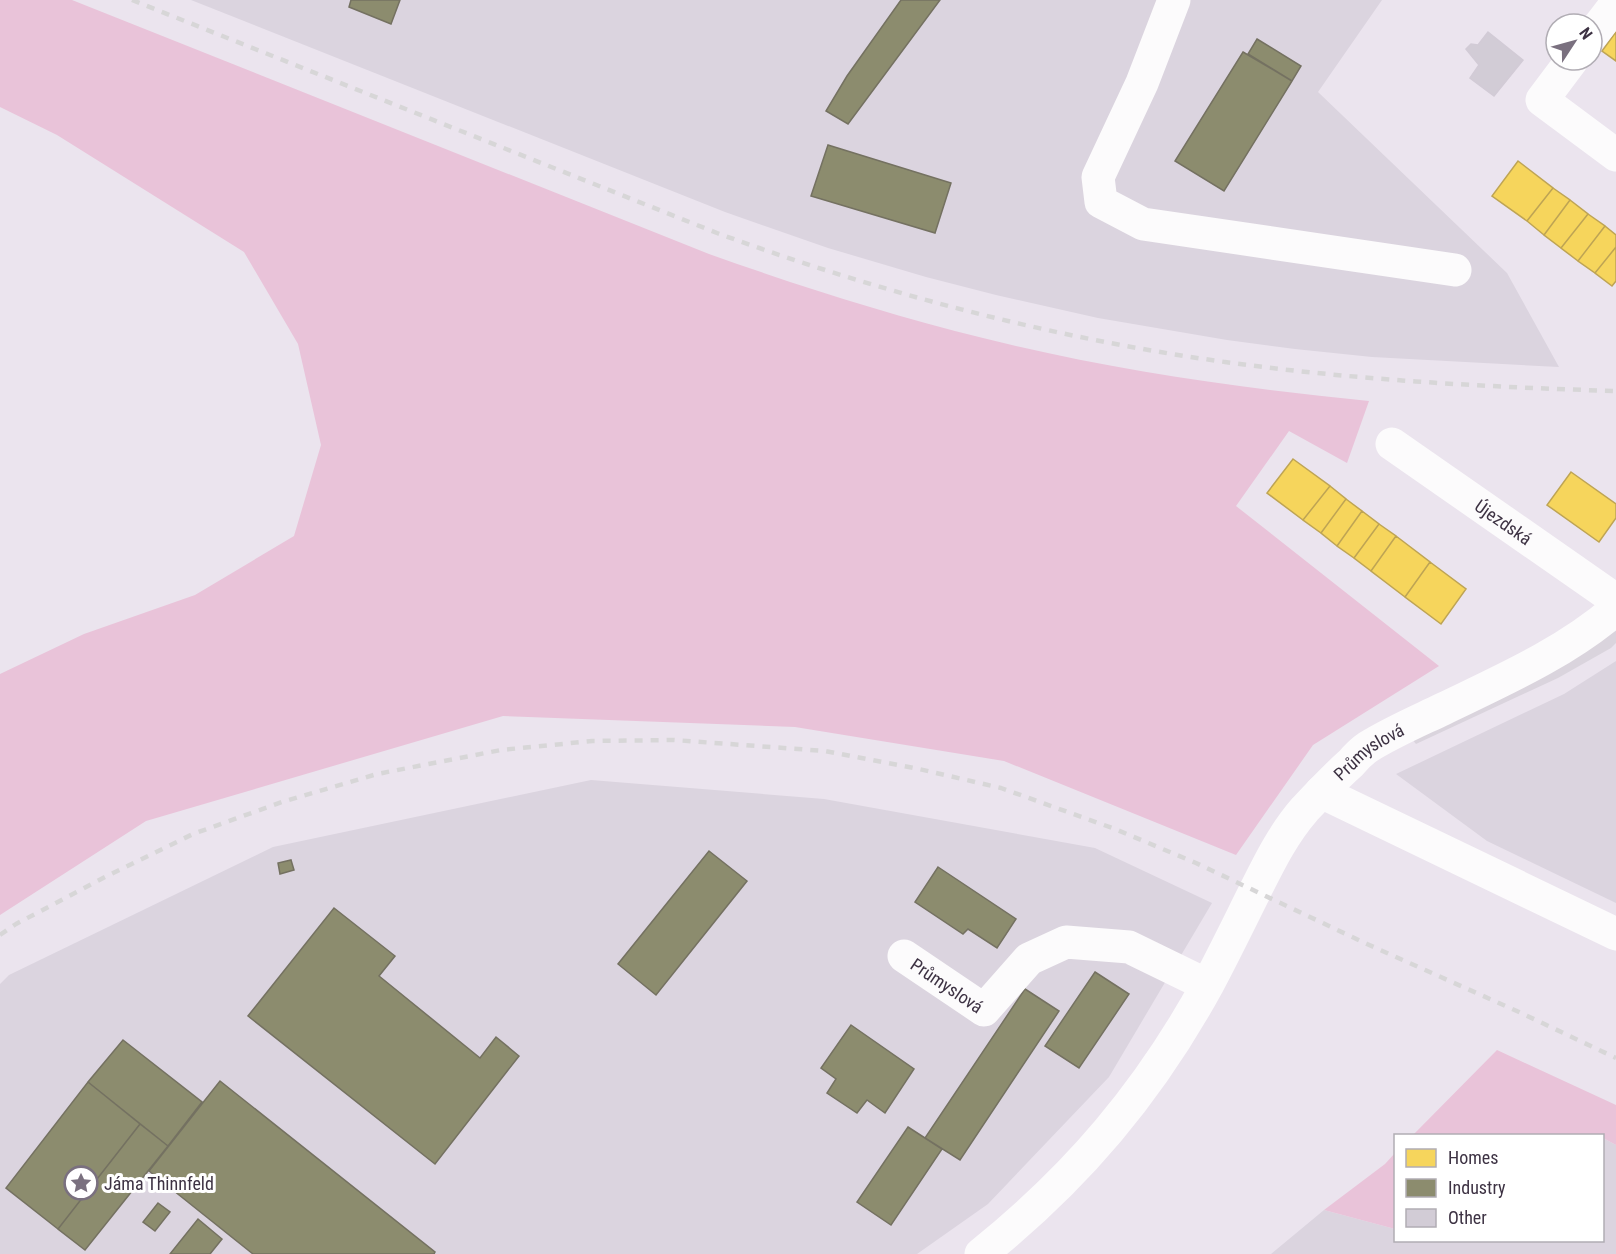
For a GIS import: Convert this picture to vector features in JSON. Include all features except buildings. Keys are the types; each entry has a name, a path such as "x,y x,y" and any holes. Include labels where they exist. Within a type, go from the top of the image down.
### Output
{"street":[{"path":"1174,0 1142,83 1098,177 1101,202 1143,224 1455,270"},
{"path":"1604,20 1616,4"},
{"path":"1563,72 1542,100 1616,155"},
{"name":"Újezdská","path":"1392,444 1616,600"},
{"name":"Průmyslová","path":"981,1254 1039,1206 1068,1176 1110,1130 1157,1068 1207,985 1285,835 1321,792 1366,748 1548,657 1580,637 1616,609"},
{"path":"1321,792 1616,934"},
{"name":"Průmyslová","path":"904,956 984,1010 1029,959 1066,942 1129,947 1207,985"}],"shaded area":[{"path":"0,0 72,0 709,254 879,310 1031,349 1127,369 1223,384 1369,401 1347,463 1289,431 1236,506 1439,666 1313,745 1236,855 1004,761 795,727 503,716 146,821 0,915 0,674 84,634 195,595 294,536 321,445 298,344 244,252 57,135 0,107"},
{"path":"191,0 1382,0 1318,92 1507,273 1559,367 1372,357 1227,340 1098,318 926,277 828,248 725,212"},
{"path":"1616,608 1616,643 1558,678 1416,744 1403,728"},
{"path":"1616,661 1616,903 1487,841 1396,774 1564,694"},
{"path":"591,780 824,799 1095,848 1212,903 1109,1077 988,1204 917,1254 0,1254 0,984 9,975 273,847"},
{"path":"1497,1050 1616,1105 1616,1145 1604,1139 1604,1134 1414,1134"},
{"path":"1604,1139 1616,1145 1616,1254 1271,1254 1324,1210 1394,1229 1394,1242 1604,1242"},
{"path":"1394,1154 1394,1229 1324,1210 1385,1164"}],"railway":[{"path":"132,0 717,233 841,275 968,311 1096,340 1225,362 1323,374 1420,382 1616,391"},
{"path":"0,935 16,924 105,877 193,834 282,802 377,774 501,750 592,741 674,740 825,751 1001,788 1115,829 1196,863 1616,1058"}],"place":[{"name":"Jáma Thinnfeld","path":"81,1183"}]}
